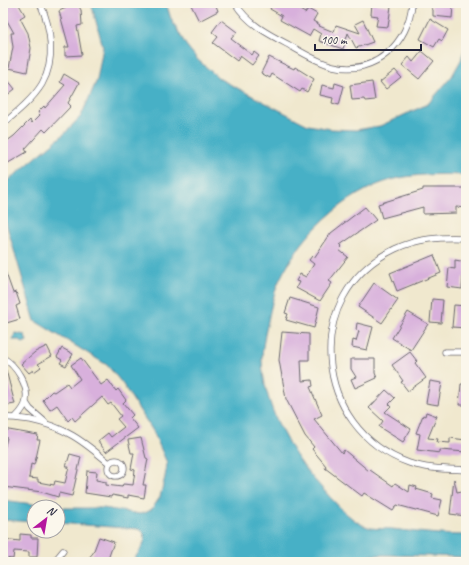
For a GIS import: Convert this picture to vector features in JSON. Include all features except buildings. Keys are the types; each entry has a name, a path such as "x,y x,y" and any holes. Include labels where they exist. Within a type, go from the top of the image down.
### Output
{"street":[{"path":"3,124 38,90 46,75 50,54 50,40 48,26 40,3"},
{"path":"235,3 244,16 262,31 320,62 345,68 356,67 375,61 392,50 407,28 412,3"},
{"path":"466,238 444,237 418,241 394,250 372,264 351,286 338,309 330,338 330,354 334,385 339,399 355,426 373,444 395,458 410,463 437,469 466,470"},
{"path":"445,352 466,352"},
{"path":"3,358 17,371 26,392 26,403 16,417"},
{"path":"26,403 46,424"},
{"path":"3,418 16,417 46,424 80,440 109,463"},
{"path":"54,562 63,551"}],"water":[{"path":"91,3 166,3 171,19 186,45 198,60 220,79 308,125 331,129 356,130 380,126 428,104 452,76 461,60 466,43 466,175 418,175 383,182 357,195 330,214 297,251 280,279 274,294 263,346 262,361 267,392 278,423 286,438 303,466 351,518 358,523 372,528 466,535 466,557 371,555 354,562 132,562 145,540 143,532 139,529 66,524 66,508 103,508 140,514 147,512 152,509 160,497 167,463 153,431 122,383 107,365 35,321 3,213 3,185 64,134 81,116 97,80 103,47"},
{"path":"15,333 25,335 27,341 23,343 19,340 13,340"},
{"path":"3,500 26,503 26,521 3,520"}]}
